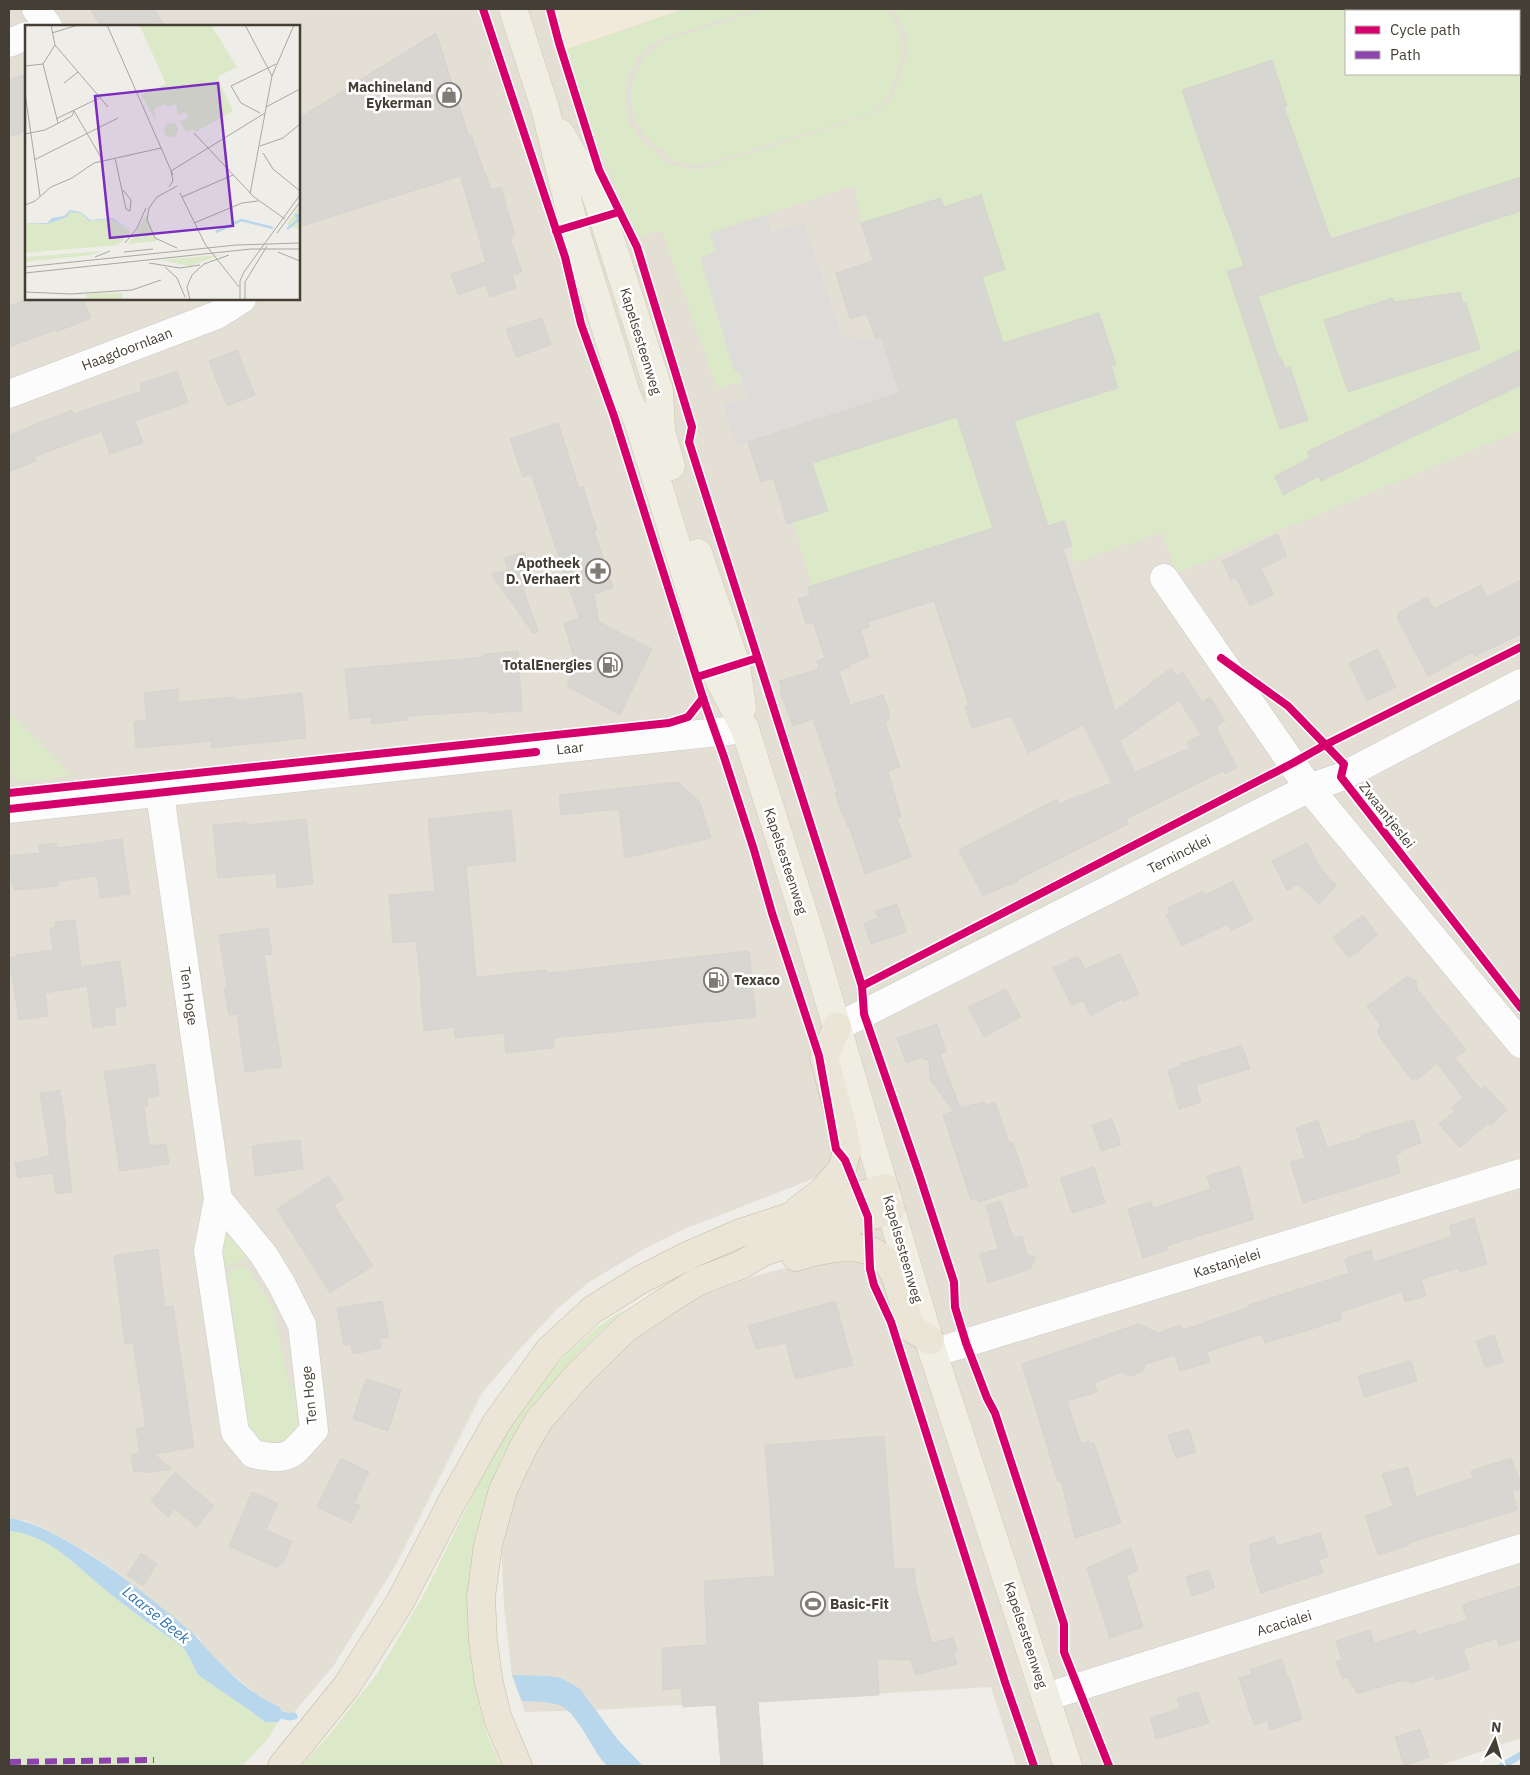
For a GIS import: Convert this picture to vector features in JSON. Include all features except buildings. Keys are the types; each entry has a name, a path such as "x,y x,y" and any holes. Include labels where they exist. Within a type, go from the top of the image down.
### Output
{"highway":[{"path":"789,1217 822,1192 842,1168 847,1151 824,1057 837,1026"},
{"path":"282,1766 346,1687 400,1602 454,1498 497,1422 549,1350 592,1310 640,1280 689,1255 740,1233 789,1217 888,1199"},
{"path":"518,1766 498,1720 489,1683 483,1641 481,1596 488,1545 503,1490 523,1448 540,1420 579,1374 626,1328 665,1302 697,1282 741,1265 763,1252 841,1225 888,1199"},
{"path":"741,1265 766,1265 821,1250 848,1247 867,1249 883,1258 894,1272 911,1328 932,1346"}],"main road":[{"name":"Kapelsesteenweg","path":"513,9 545,108 574,226 626,394 637,418 715,671 744,729 837,1026 932,1346 1068,1766"}],"street":[{"path":"36,9 47,25"},
{"path":"9,42 25,36"},
{"name":"Haagdoornlaan","path":"9,394 217,315 240,300"},
{"path":"1164,578 1309,788 1521,1044"},
{"name":"Ternincklei","path":"837,1026 1309,788 1341,777 1521,683"},
{"name":"Laar","path":"9,809 744,729"},
{"name":"Ten Hoge","path":"160,794 218,1199 208,1251 235,1432 253,1454 278,1458 294,1453 314,1430 302,1325 281,1283 263,1254 218,1199"},
{"name":"Kastanjelei","path":"932,1346 1521,1173"},
{"name":"Acacialei","path":"1046,1698 1521,1548"}],"shaded area":[{"path":"9,9 1521,9 1521,1738 1439,1766 1016,1766 991,1687 596,1710 525,1712 512,1675 504,1607 501,1542 514,1493 536,1443 604,1362 646,1330 699,1297 754,1276 851,1252 826,1168 815,1178 687,1228 644,1249 588,1283 557,1309 482,1393 397,1563 334,1665 290,1717 284,1716 280,1707 255,1693 226,1669 205,1648 199,1638 110,1567 89,1553 27,1521 9,1518"},
{"path":"546,9 684,9 559,52"},
{"path":"766,215 772,232 804,222 842,335 866,340 881,336 900,393 736,447 724,405 747,397 741,376 734,370 700,258 716,252 710,233"}],"green space":[{"path":"684,9 756,9 658,40 637,57 627,78 625,99 628,121 638,137 670,164 696,170 875,114 894,94 907,55 907,36 898,15 893,9 1521,9 1521,177 1227,271 1238,303 1521,211 1521,349 1307,451 1310,458 1275,476 1284,495 1319,476 1321,481 1521,385 1521,430 1177,573 1162,532 1073,563 1067,521 1048,526 1014,421 1118,388 1111,366 1116,365 1099,313 1000,344 976,278 1005,269 981,196 944,207 940,198 861,223 855,185 710,233 716,252 700,258 734,370 741,376 742,381 717,388 662,230 640,236 628,216 559,52","holes":["1271,60 1287,106 1198,136","1288,119 1324,219 1238,250 1202,150"]},
{"path":"765,9 886,9 893,18 902,37 903,56 890,94 872,113 699,166 674,161 644,135 634,119 631,98 633,79 643,58 663,41"},
{"path":"957,417 993,528 812,586 793,522 828,511 812,463"},
{"path":"9,712 72,776 16,782 11,770"},
{"path":"225,1234 232,1234 246,1250 244,1259 226,1267 217,1261"},
{"path":"246,1265 272,1306 289,1384 296,1391 301,1406 302,1417 297,1429 288,1437 273,1442 256,1438 246,1431 240,1400 243,1384 227,1272"},
{"path":"624,1309 575,1357 530,1408 502,1456 476,1532 470,1575 468,1630 480,1709 488,1737 501,1766 301,1766 330,1734 377,1674 426,1591 493,1453 544,1377 596,1328"},
{"path":"9,1531 38,1539 63,1554 109,1593 178,1643 186,1651 198,1675 265,1722 278,1722 266,1741 242,1766 9,1766"}],"water":[{"path":"9,1518 30,1523 50,1532 80,1548 112,1570 191,1631 240,1682 259,1696 280,1707 284,1716 278,1722 265,1722 198,1675 186,1651 178,1643 126,1606 75,1563 51,1546 24,1534 9,1531"},
{"path":"512,1675 561,1678 580,1689 618,1740 643,1766 607,1766 577,1721 565,1708 550,1703 522,1701"}],"waterway":[{"name":"Laarse Beek","path":"277,1714 294,1716"},
{"path":"1502,1766 1521,1755"}],"marked path":[{"path":"9,1762 154,1760"}],"cycle path":[{"path":"483,9 565,257 581,324 614,416 819,1056 836,1149 845,1160 868,1217 870,1269 874,1285 891,1322 1005,1682 1034,1766"},
{"path":"550,9 599,170 637,247 692,427 689,442 862,986 864,1014 954,1282 955,1307 966,1343 987,1398 995,1413 1064,1624 1064,1652 1109,1766"},
{"path":"556,231 619,212"},
{"path":"862,986 1325,745 1521,647"},
{"path":"697,677 757,658"},
{"name":"Zwaantjeslei","path":"1221,658 1288,706 1344,764 1341,777 1521,1008"},
{"path":"9,793 669,723 688,717 703,698"},
{"path":"9,809 536,752"}],"place":[{"name":"Machineland Eykerman","path":"449,95"},
{"name":"Apotheek D. Verhaert","path":"598,571"},
{"name":"TotalEnergies","path":"610,665"},
{"name":"Texaco","path":"716,980"},
{"name":"Basic-Fit","path":"813,1604"}]}
